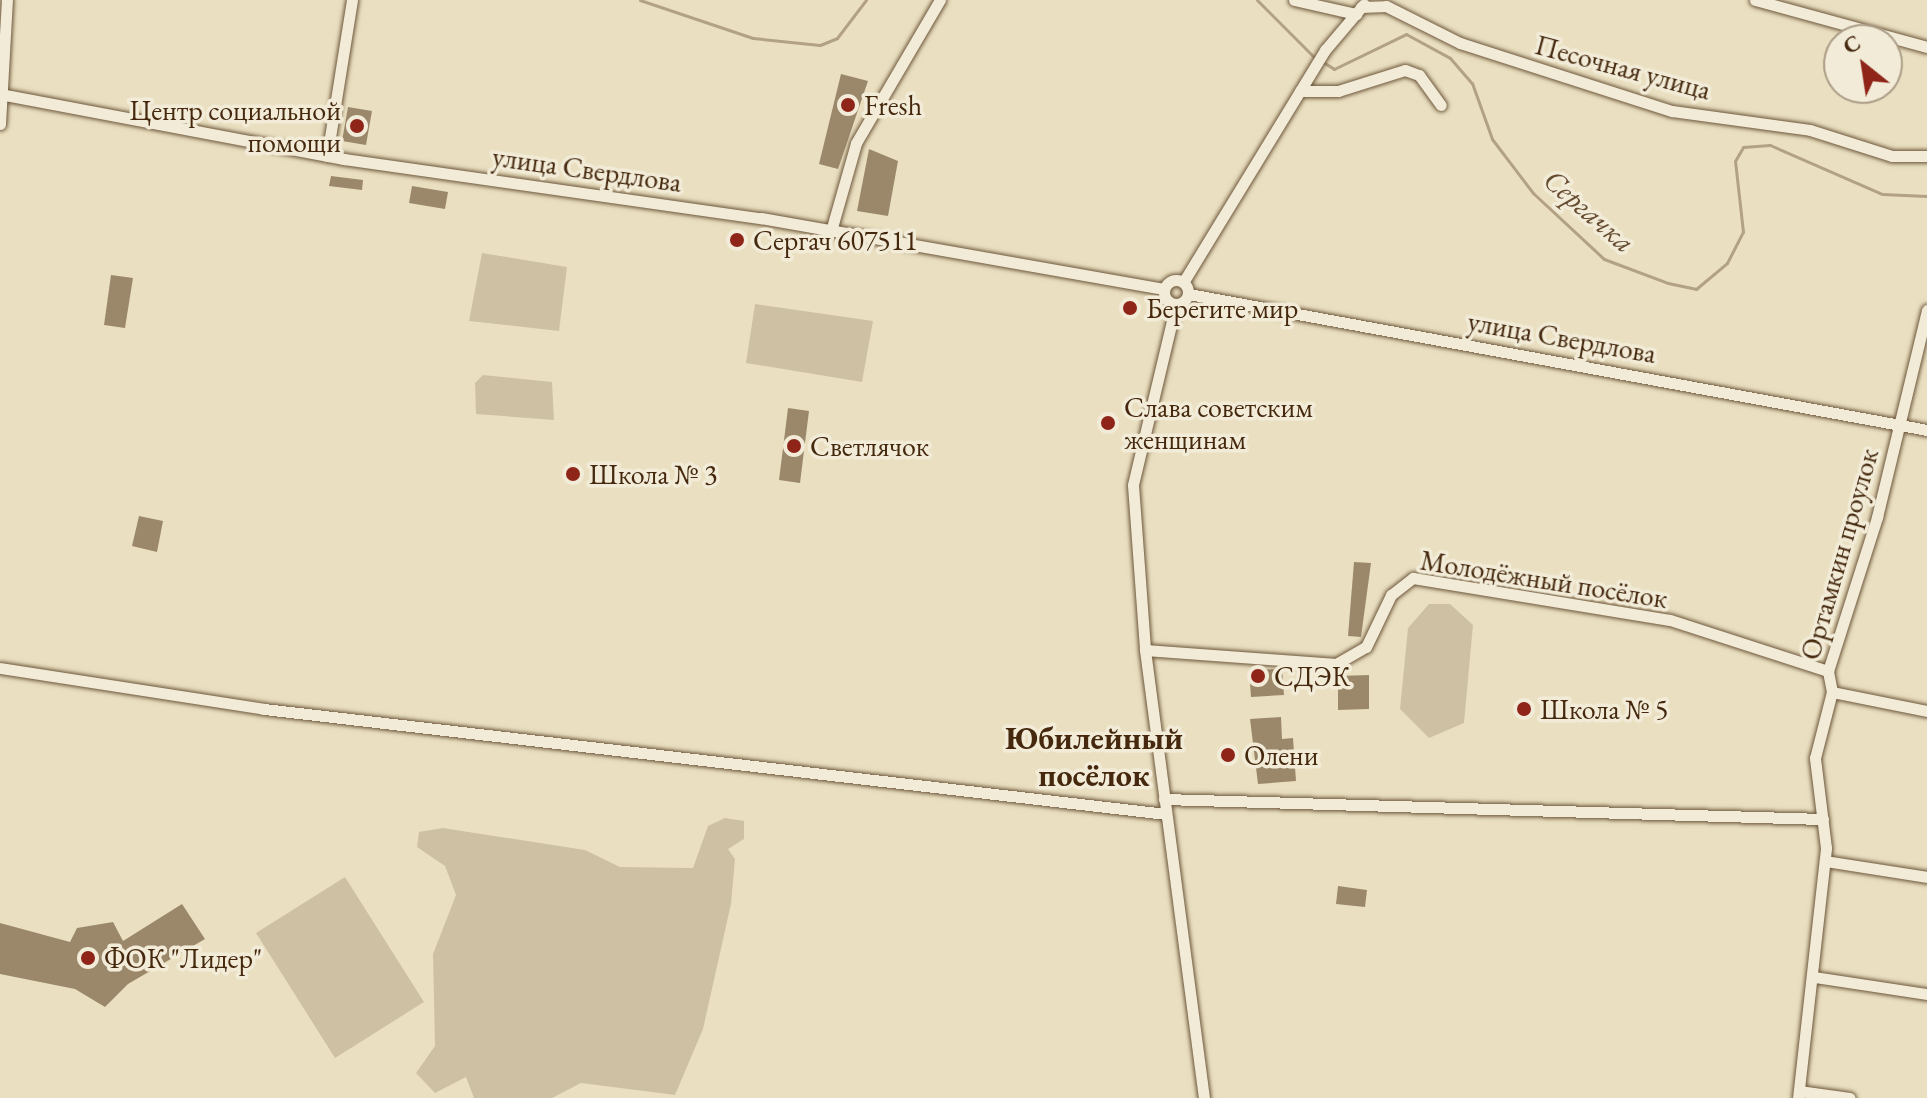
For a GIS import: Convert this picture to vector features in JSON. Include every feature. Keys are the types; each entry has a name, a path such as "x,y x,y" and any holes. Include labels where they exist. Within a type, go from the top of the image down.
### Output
{"street":[{"path":"0,124 7,0"},
{"path":"327,156 352,0"},
{"path":"831,231 856,143 940,0"},
{"name":"Песочная улица","path":"1294,0 1361,7 1386,6 1460,43 1657,107 1810,130 1892,156 1927,156"},
{"path":"1755,0 1776,3 1927,47"},
{"path":"1176,304 1164,289 1184,281 1325,50 1361,7"},
{"path":"1300,91 1338,91 1405,70 1419,75 1441,105"},
{"name":"улица Свердлова","path":"1,95 327,156 831,231 1164,289"},
{"path":"1184,281 1189,294 1176,304 1133,485 1145,650 1204,1098"},
{"name":"улица Свердлова","path":"1189,294 1927,430"},
{"name":"Ортамкин проулок","path":"1798,1094 1814,977 1825,861 1815,758 1832,692 1828,671 1899,424 1927,310"},
{"name":"Молодёжный посёлок","path":"1145,650 1336,664 1366,647 1391,595 1413,578 1670,620 1828,671"},
{"path":"0,668 264,709 1166,814"},
{"path":"1832,692 1927,711"},
{"path":"1164,799 1823,819"},
{"path":"1825,861 1927,877"},
{"path":"1814,977 1927,994"},
{"path":"1798,1094 1850,1098"}],"shaded area":[{"path":"482,253 567,267 559,331 469,321"},
{"path":"755,304 873,321 862,382 746,363"},
{"path":"483,375 552,382 554,420 476,414 475,383"},
{"path":"1429,604 1450,604 1473,625 1464,723 1429,738 1400,709 1408,628"},
{"path":"725,818 744,821 744,839 728,849 735,859 731,904 703,1029 675,1095 581,1083 552,1098 474,1098 466,1077 435,1093 416,1073 435,1046 433,954 456,895 445,866 417,847 419,832 443,828 585,850 620,867 693,868 708,826"},
{"path":"345,877 424,1002 335,1058 256,933"}],"building":[{"name":"Fresh","path":"841,74 868,81 838,169 819,164"},
{"name":"Центр социальной помощи","path":"348,107 372,111 366,145 342,141"},
{"path":"869,149 898,161 888,216 857,211"},
{"path":"331,176 363,180 362,190 329,186"},
{"path":"412,186 448,192 445,209 409,203"},
{"path":"111,275 133,278 125,328 104,325"},
{"name":"Светлячок","path":"788,408 809,411 800,483 779,480"},
{"path":"139,516 163,521 157,552 132,546"},
{"path":"1354,562 1371,563 1361,637 1348,636"},
{"path":"1282,669 1284,695 1251,697 1249,670"},
{"path":"1369,675 1369,709 1338,710 1338,676"},
{"path":"1281,717 1282,739 1293,738 1296,781 1258,784 1250,719"},
{"path":"1338,886 1367,890 1365,907 1336,904"},
{"name":"ФОК \"Лидер\"","path":"182,904 205,939 128,984 105,1007 75,989 0,974 0,923 70,942 77,928 113,922 123,941"}],"waterway":[{"name":"Сергачка","path":"640,0 753,38 820,45 837,38 866,0"},
{"name":"Сергачка","path":"1257,0 1316,59"},
{"name":"Сергачка","path":"1323,62 1334,69 1406,34 1450,58 1472,83 1492,139 1533,193 1604,259 1668,283 1696,289 1727,263 1743,232 1735,161 1743,147 1770,145 1882,194 1927,196"}],"place":[{"name":"Fresh","path":"848,105"},
{"name":"Центр социальной помощи","path":"357,126"},
{"name":"Сергач 607511","path":"737,240"},
{"name":"Берегите мир","path":"1130,308"},
{"name":"Слава советским женщинам","path":"1108,423"},
{"name":"Светлячок","path":"794,446"},
{"name":"Школа № 3","path":"573,474"},
{"name":"СДЭК","path":"1258,676"},
{"name":"Школа № 5","path":"1524,709"},
{"name":"Олени","path":"1228,755"},
{"name":"ФОК \"Лидер\"","path":"88,958"}],"district":[{"name":"Юбилейный посёлок","path":"1094,758"}]}
